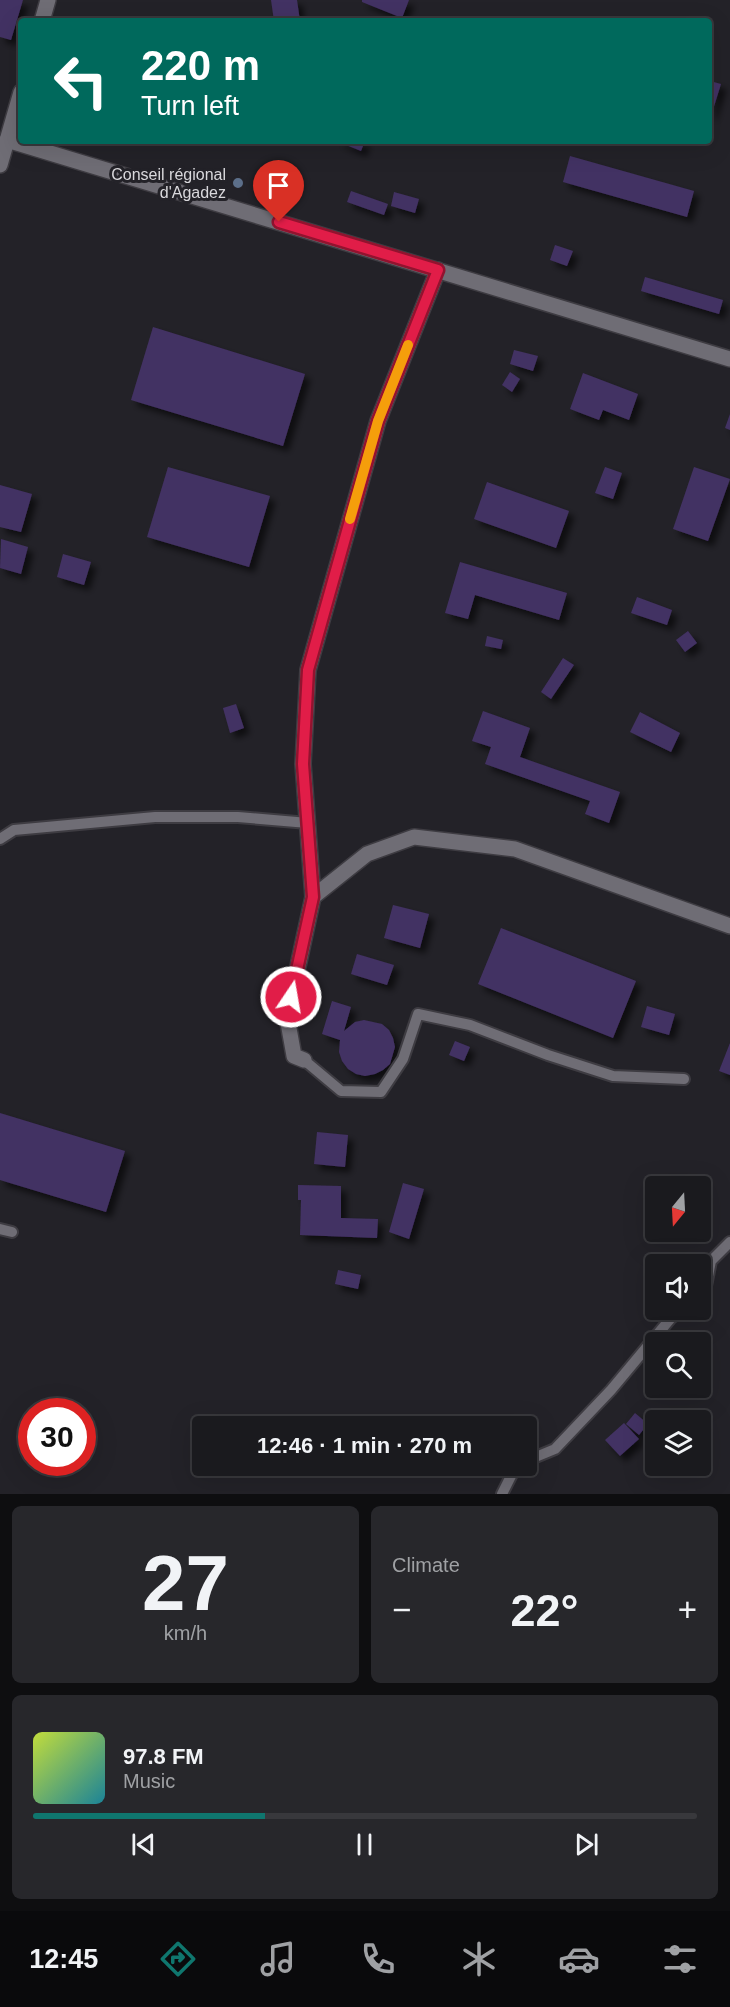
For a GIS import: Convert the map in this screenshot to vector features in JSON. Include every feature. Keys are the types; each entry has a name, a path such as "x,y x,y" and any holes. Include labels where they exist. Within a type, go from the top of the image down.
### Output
{"street":[{"path":"43,18 48,0"},
{"path":"0,165 18,102"},
{"path":"7,140 18,143"},
{"path":"20,144 730,359"},
{"path":"304,1060 294,1056 287,1017 313,897 303,764 308,670 378,421 438,270"},
{"path":"313,897 367,854 414,837 514,849 730,926"}],"lane":[{"path":"0,839 14,830 155,817 238,817 308,823"},
{"path":"304,1060 341,1091 381,1092 403,1059 418,1014 470,1024 548,1055 613,1076 684,1079"},
{"path":"0,1229 12,1232"},
{"path":"711,1261 730,1242"},
{"path":"537,1456 555,1449 612,1389 669,1320"},
{"path":"502,1494 511,1476"}],"building":[{"path":"0,0 23,0 11,40 0,37"},
{"path":"271,0 297,0 300,18 274,18"},
{"path":"362,0 409,0 402,18 362,2"},
{"path":"712,82 721,84 712,113"},
{"path":"344,144 364,144 361,151"},
{"path":"570,156 694,191 687,217 563,182"},
{"path":"351,191 388,204 384,215 347,202"},
{"path":"394,192 419,199 415,213 391,206"},
{"path":"555,245 573,251 567,266 550,260"},
{"path":"645,277 723,300 719,314 641,291"},
{"path":"153,327 305,374 283,446 131,400"},
{"path":"514,350 538,356 533,371 510,364"},
{"path":"510,372 520,379 512,392 502,385"},
{"path":"583,373 638,394 629,420 603,410 599,420 570,409"},
{"path":"730,414 730,430 725,428"},
{"path":"168,467 270,496 249,567 147,537"},
{"path":"605,467 622,473 613,499 595,493"},
{"path":"694,467 730,479 708,541 673,529"},
{"path":"487,482 569,511 556,548 474,519"},
{"path":"0,485 32,494 21,532 0,527"},
{"path":"1,539 28,547 21,574 0,568"},
{"path":"63,554 91,562 84,585 57,577"},
{"path":"460,562 567,593 559,620 475,595 468,619 445,613"},
{"path":"637,597 672,610 667,625 631,613"},
{"path":"688,631 697,643 685,652 676,640"},
{"path":"487,636 503,640 501,649 485,646"},
{"path":"563,658 574,665 551,699 541,692"},
{"path":"236,704 244,728 230,733 223,708"},
{"path":"483,711 530,728 520,757 620,792 609,823 585,814 590,801 485,764 491,747 472,741"},
{"path":"640,712 680,733 671,752 630,732"},
{"path":"393,905 429,914 420,948 384,938"},
{"path":"501,928 636,981 613,1038 478,984"},
{"path":"357,954 394,965 387,985 351,974"},
{"path":"332,1001 351,1007 344,1031 355,1022 364,1020 382,1024 389,1030 395,1047 390,1064 383,1070 365,1076 356,1074 342,1061 339,1052 340,1040 322,1034"},
{"path":"647,1006 675,1014 669,1035 641,1027"},
{"path":"455,1041 470,1047 464,1061 449,1055"},
{"path":"730,1043 730,1075 719,1071"},
{"path":"0,1113 125,1151 106,1212 0,1180"},
{"path":"317,1132 348,1135 345,1167 314,1164"},
{"path":"403,1183 424,1189 409,1239 389,1232"},
{"path":"298,1185 341,1186 341,1218 378,1219 377,1238 300,1235 301,1200 298,1200"},
{"path":"338,1270 361,1275 358,1289 335,1284"},
{"path":"635,1413 645,1421 645,1428 639,1435 626,1424"},
{"path":"624,1423 639,1439 620,1456 605,1440"}],"slow traffic":[{"path":"350,519 378,421 408,345"}],"place":[{"name":"Conseil régional d'Agadez","path":"238,183"}],"route":[{"path":"279,222 438,270 378,421 308,670 303,764 313,897 291,997"}]}
